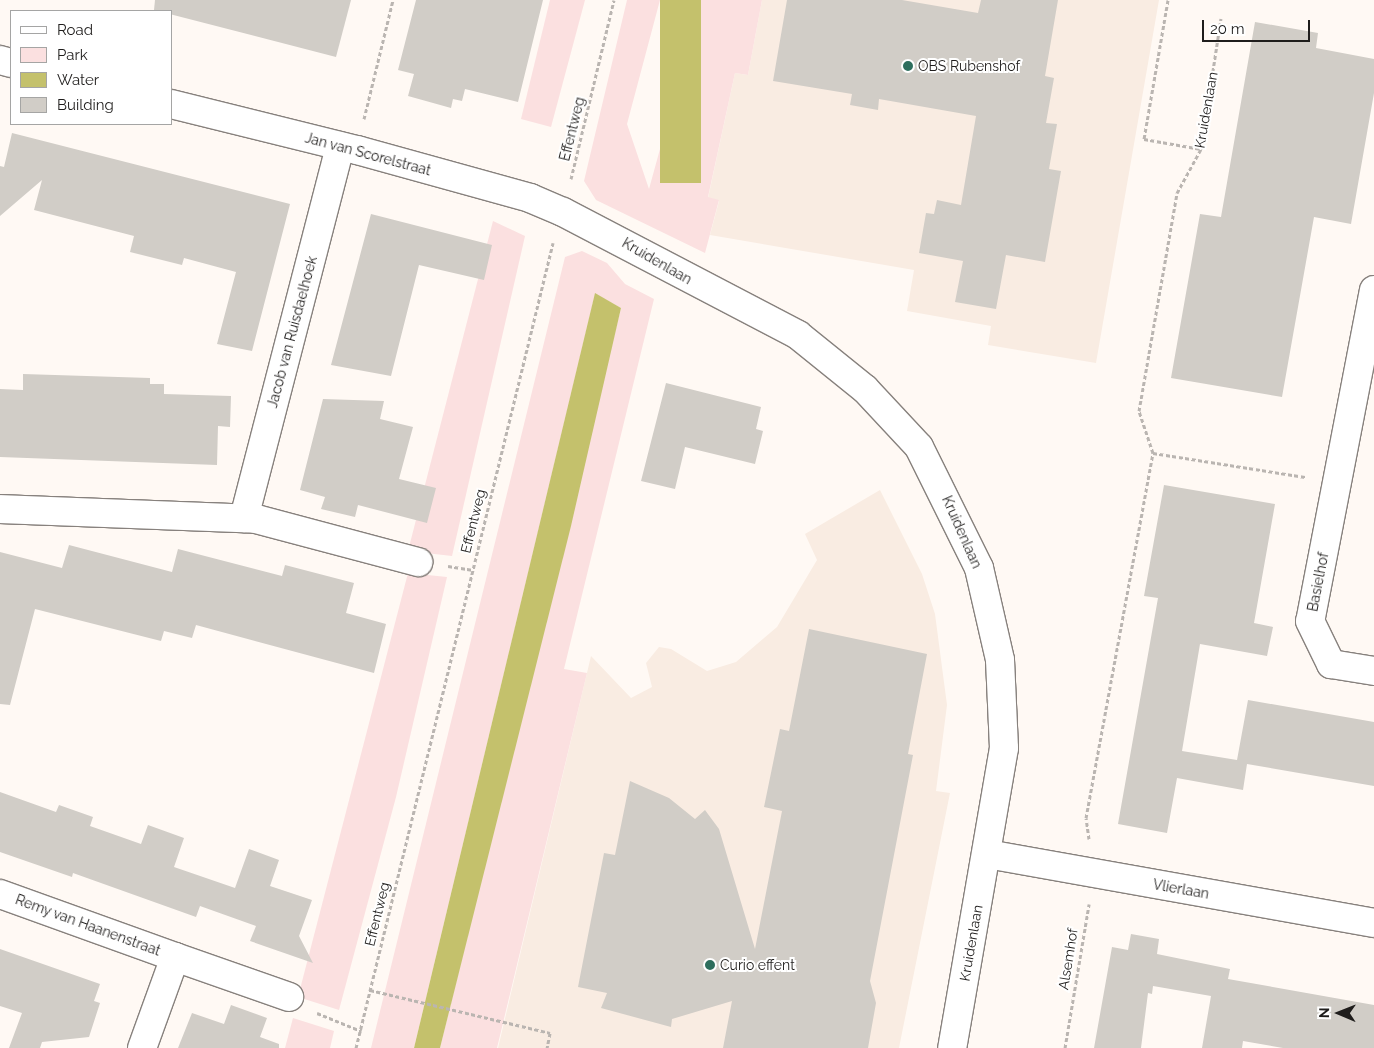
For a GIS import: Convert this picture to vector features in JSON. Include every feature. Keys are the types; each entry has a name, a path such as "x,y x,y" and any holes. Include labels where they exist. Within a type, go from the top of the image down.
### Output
{"street":[{"name":"Jan van Scorelstraat","path":"172,104 349,148 563,212"},
{"name":"Jacob van Ruisdaelhoek","path":"244,518 349,148"},
{"name":"Kruidenlaan","path":"563,212 798,335 866,389 919,447 979,568 1000,660 1004,748 952,1048"},
{"name":"Basielhof","path":"1374,290 1310,621 1331,664 1374,671"},
{"path":"0,509 244,518 418,562"},
{"name":"Vlierlaan","path":"987,854 1374,924"},
{"name":"Remy van Haanenstraat","path":"0,894 289,996"},
{"name":"Remy van Haanenstraat","path":"142,1048 175,957"}],"path":[{"path":"349,148 393,0"},
{"name":"Effentweg","path":"356,1048 537,301 563,212 614,0"},
{"path":"1168,0 1144,139 1201,149"},
{"name":"Kruidenlaan","path":"1094,874 1086,818 1153,453 1139,410 1177,194 1201,149 1221,19"},
{"path":"1153,453 1337,483"},
{"name":"Alsemhof","path":"1065,1048 1094,874"},
{"path":"370,990 412,1003 474,1018 550,1033 547,1048"},
{"path":"289,996 296,1004 360,1031"}],"shaded area":[{"path":"762,0 1159,0 1096,363 988,345 991,326 907,311 914,270 710,235 719,201 708,198 735,73 748,75"},
{"path":"880,490 922,574 935,614 947,705 936,791 950,793 899,1048 498,1048 591,656 631,698 652,687 646,663 659,647 671,649 707,671 736,662 777,627 817,560 805,534"}],"green space":[{"path":"550,0 585,0 551,127 521,119"},
{"path":"627,0 660,0 627,124 649,189 701,0 762,0 748,75 735,73 708,197 719,200 705,253 596,200 584,181"},
{"path":"493,221 525,236 452,556 408,551"},
{"path":"582,251 607,263 625,284 654,299 564,669 587,673 497,1048 440,1048 621,308 595,294 414,1048 371,1048 565,257"},
{"path":"408,573 447,577 396,797 339,1010 298,997"},
{"path":"293,1018 334,1031 330,1048 285,1048"}],"water":[{"path":"660,0 701,0 701,183 660,183"},
{"path":"595,293 621,308 571,526 440,1048 414,1048"}],"building":[{"path":"155,0 351,0 336,57 172,15 172,10 154,10"},
{"path":"416,0 543,0 518,102 465,89 462,101 453,99 451,108 408,96 414,74 398,70"},
{"name":"OBS Rubenshof","path":"787,0 902,0 978,13 981,0 1058,0 1045,76 1054,78 1046,123 1057,124 1049,169 1061,171 1045,262 1006,255 996,309 955,302 963,261 919,253 926,213 934,214 937,200 961,205 976,116 879,99 878,110 850,105 852,94 773,81"},
{"path":"1255,22 1318,33 1316,48 1374,59 1374,93 1351,224 1314,217 1282,397 1171,378 1200,214 1221,217"},
{"path":"12,133 290,204 252,351 217,344 236,272 184,258 182,265 130,252 134,236 34,210 42,180 0,216 0,166 4,167"},
{"path":"371,214 492,245 484,280 419,265 391,376 331,365"},
{"path":"23,374 150,378 150,384 164,384 164,394 231,396 230,427 218,426 217,465 0,457 0,389 23,390"},
{"path":"666,383 761,407 756,429 763,431 755,464 685,447 675,489 641,481"},
{"path":"323,399 384,401 380,419 413,427 399,479 436,488 427,523 358,505 355,517 321,509 325,497 300,490"},
{"path":"1164,485 1275,504 1254,623 1273,627 1267,656 1200,644 1182,751 1237,760 1248,700 1374,722 1374,786 1247,764 1243,790 1177,778 1167,833 1118,824 1158,598 1144,596"},
{"path":"69,545 172,572 178,549 282,576 285,565 354,583 346,613 386,624 374,673 196,625 192,638 164,631 161,641 35,609 10,705 0,704 0,552 62,568"},
{"path":"809,629 927,654 908,754 913,755 870,981 876,1003 868,1048 723,1048 732,1001 672,1019 671,1027 601,1008 607,993 578,987 604,853 615,855 630,781 669,798 695,819 705,810 719,829 755,949 782,811 764,807 780,729 789,731"},
{"path":"0,792 56,812 59,805 93,817 90,826 141,844 148,825 184,838 174,867 235,888 249,849 279,860 270,886 312,900 299,936 313,963 250,941 256,926 200,906 196,917 73,873 72,877 0,852"},
{"path":"1131,934 1159,939 1157,954 1230,969 1228,979 1374,1005 1374,1048 1283,1048 1243,1041 1242,1048 1202,1048 1211,996 1153,986 1152,994 1148,993 1141,1048 1094,1048 1112,947 1128,950"},
{"path":"0,949 100,984 94,1001 100,1003 89,1037 42,1042 40,1048 9,1048 22,1013 0,1006"},
{"path":"231,1005 267,1018 260,1037 279,1044 279,1048 178,1048 192,1013 224,1024"}],"place":[{"name":"OBS Rubenshof","path":"908,66"},
{"name":"Curio effent","path":"710,965"}]}
